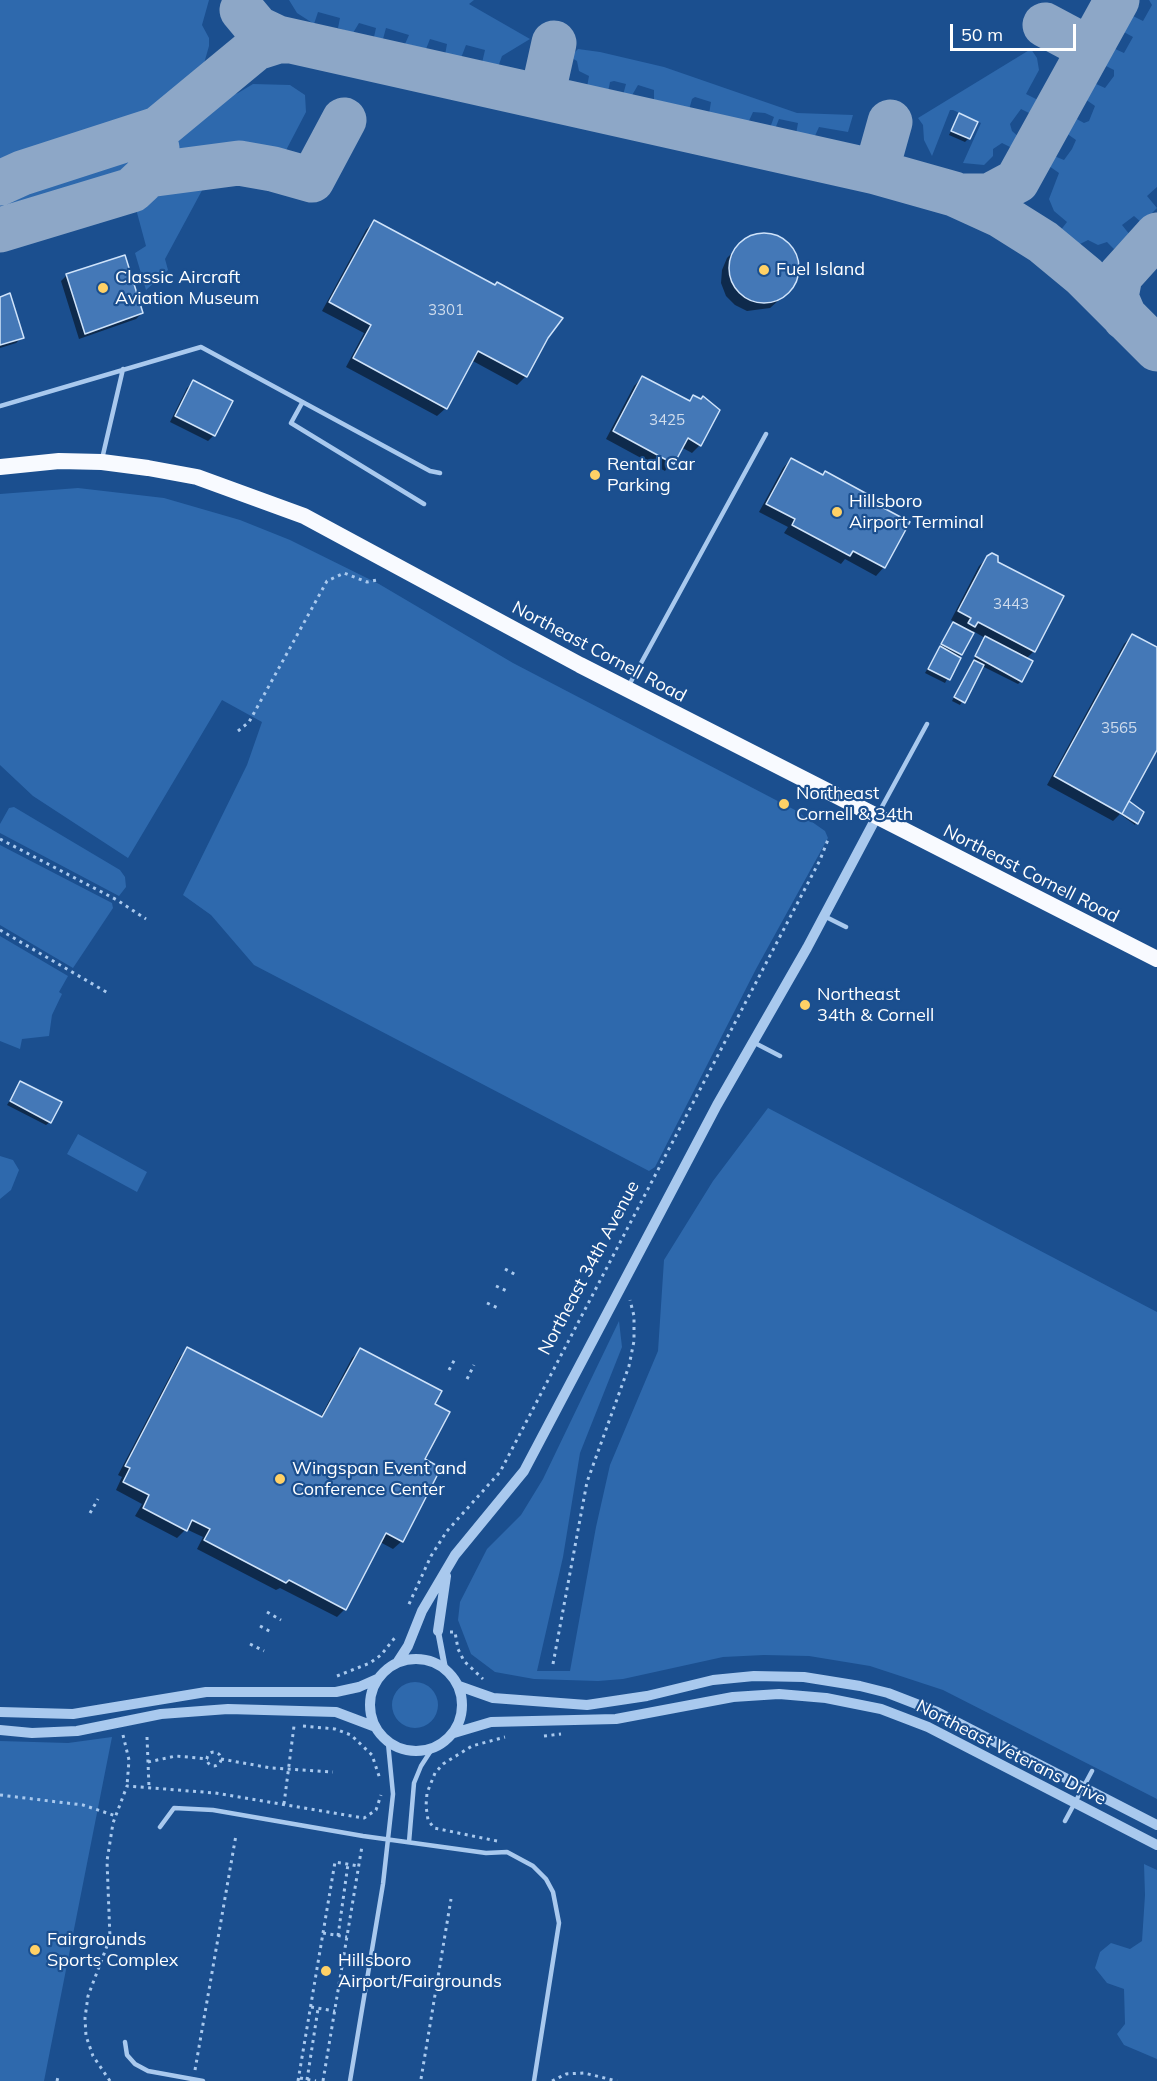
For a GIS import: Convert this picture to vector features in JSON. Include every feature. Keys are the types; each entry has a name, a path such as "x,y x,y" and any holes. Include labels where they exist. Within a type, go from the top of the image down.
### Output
{"highway":[{"name":"Northeast Cornell Road","path":"0,467 59,461 102,462 197,477 304,516 627,689 876,818 1157,959"}],"street":[{"name":"Northeast 34th Avenue","path":"397,1663 408,1646 422,1611 466,1539 524,1471 753,1042 876,818"},
{"name":"Northeast 34th Avenue","path":"445,1668 440,1656 438,1631 447,1570"},
{"path":"0,1712 73,1714 206,1692 336,1692 359,1687 377,1679 397,1663 422,1659 445,1668 459,1686 462,1708 454,1733 432,1749 410,1752 388,1743 374,1726 369,1703 377,1679"},
{"name":"Northeast Veterans Drive","path":"459,1686 493,1698 587,1705 623,1701 732,1678 779,1676 832,1680 913,1701 1157,1826"},
{"name":"Northeast Veterans Drive","path":"454,1733 491,1722 616,1719 732,1697 779,1694 816,1696 881,1709 919,1724 1157,1845"},
{"path":"0,1730 32,1733 77,1731 161,1714 210,1709 336,1712 374,1726"}],"lane":[{"path":"0,406 201,347 430,471 440,473"},
{"path":"102,462 123,369"},
{"path":"302,403 291,423 424,504"},
{"path":"627,689 766,434"},
{"path":"876,818 927,724"},
{"path":"824,916 846,927"},
{"path":"753,1042 780,1056"},
{"path":"350,2081 383,1884 393,1780 388,1743"},
{"path":"409,1842 414,1783 432,1749"},
{"path":"1065,1821 1092,1771"},
{"path":"160,1827 169,1811 180,1807 486,1853 507,1852 533,1866 546,1879 557,1908 559,1923 534,2081"},
{"path":"125,2042 127,2055 135,2064 148,2071 203,2081"}],"path":[{"path":"238,731 249,722 325,583 330,578 344,573 368,582 377,580"},
{"name":"Northeast 34th Avenue","path":"405,1613 422,1573 447,1531 500,1472 820,860 829,837"},
{"path":"0,839 117,900 146,919"},
{"path":"0,930 108,993"},
{"path":"505,1269 518,1276"},
{"path":"553,1664 587,1482 628,1366 634,1341 634,1316 625,1281"},
{"path":"496,1286 509,1292"},
{"path":"487,1303 500,1309"},
{"path":"449,1370 456,1357"},
{"path":"467,1379 474,1365"},
{"path":"90,1513 98,1499"},
{"path":"267,1612 281,1620"},
{"path":"260,1626 273,1634"},
{"path":"335,1677 354,1671 381,1655 391,1644 400,1626"},
{"path":"455,1632 458,1649 464,1661 484,1680"},
{"path":"250,1644 264,1651"},
{"path":"127,1786 215,1793 364,1818 372,1815 379,1805 380,1780 372,1755 362,1742 334,1729 288,1725"},
{"path":"284,1805 294,1726"},
{"path":"107,2080 89,2046 85,2018 88,1996 110,1938 112,1918 107,1861 116,1816 127,1786 129,1760 122,1730"},
{"path":"506,1842 434,1828 428,1820 426,1806 435,1773 444,1764 463,1750 489,1739 512,1736"},
{"path":"538,1736 556,1737"},
{"path":"147,1737 148,1787"},
{"path":"148,1761 176,1756 208,1759 215,1753 221,1759 333,1772"},
{"path":"208,1759 209,1764 215,1766 221,1759"},
{"path":"0,1795 83,1805 116,1816"},
{"path":"364,1818 364,1826"},
{"path":"195,2072 236,1835"},
{"path":"323,2081 362,1845"},
{"path":"316,2081 299,2080 335,1862 359,1866"},
{"path":"338,1936 348,1864"},
{"path":"421,2079 451,1899"},
{"path":"323,1933 347,1937"},
{"path":"310,2007 335,2011"},
{"path":"307,2080 318,2009"},
{"path":"552,2081 566,2074 584,2073 617,2081"}],"shaded area":[{"path":"0,0 209,0 202,25 209,38 209,46 201,74 179,98 147,124 0,170"},
{"path":"289,0 474,0 469,4 530,39 502,56 498,67 482,63 485,50 466,45 461,58 445,55 447,44 430,39 426,49 405,44 409,35 386,28 383,39 374,37 376,28 359,23 353,33 338,28 340,18 318,12 314,24 297,13"},
{"path":"1149,0 1157,0 1157,187 1147,196 1157,208 1142,223 1134,216 1122,225 1130,235 1114,249 1107,242 1098,245 1088,240 1078,245 1060,231 1067,222 1054,211 1049,199 1059,173 1049,166 1054,156 1064,160 1072,149 1076,140 1066,133 1075,118 1084,123 1089,121 1095,106 1085,99 1094,83 1105,88 1114,76 1114,70 1104,65 1113,48 1124,53 1133,37 1122,31 1131,15 1143,21 1152,5"},
{"path":"578,49 664,67 797,113 853,115 848,132 819,127 814,138 796,134 798,123 779,119 775,129 770,128 774,117 765,113 753,112 748,123 709,114 711,102 695,97 692,99 689,110 654,102 654,90 638,85 631,97 623,95 626,84 614,81 610,82 608,92 587,87 589,76 579,71 577,61 570,57"},
{"path":"1031,49 1037,58 1039,70 1026,94 1040,101 1033,115 1021,109 1010,124 1012,131 1020,138 1014,149 1002,143 993,149 993,156 984,165 963,163 981,123 950,110 932,156 924,140 923,125 918,118"},
{"path":"253,84 290,85 305,95 306,112 283,156 238,150 175,159 170,157 175,136 180,129 213,101 238,93"},
{"path":"141,145 136,162 123,175 0,215 0,196 14,186"},
{"path":"212,180 206,183 165,259 168,270 146,290 135,253 146,246 136,209 140,201 157,188"},
{"path":"78,488 164,498 240,520 290,540 379,584 513,663 795,810 825,831 828,838 756,969 655,1167 649,1171 254,965 211,915 183,895 247,765 262,722 222,700 128,858 33,796 0,765 0,494"},
{"path":"14,807 120,870 125,877 126,887 119,896 0,833 0,824 9,808"},
{"path":"0,845 112,903 113,908 73,968 0,925"},
{"path":"0,936 68,976 59,992 62,994 52,1015 49,1036 22,1039 20,1049 0,1041"},
{"path":"768,1108 1157,1312 1157,1799 943,1690 870,1666 809,1656 723,1657 623,1679 598,1681 534,1679 495,1672 471,1654 458,1620 460,1602 487,1549 521,1515 543,1479 619,1321 622,1347 580,1453 563,1557 537,1671 570,1671 596,1527 610,1465 658,1351 664,1260 713,1181"},
{"path":"78,1134 147,1172 137,1192 67,1154"},
{"path":"0,1156 13,1160 19,1170 11,1190 0,1199"},
{"path":"415,1682 431,1689 438,1705 431,1721 415,1728 399,1721 392,1705 399,1689"},
{"name":"Fairgrounds Sports Complex","path":"112,1737 44,2081 0,2081 0,1741 68,1743"},
{"path":"1144,1864 1157,1870 1157,2059 1124,2045 1117,2034 1125,2024 1124,1989 1107,1983 1095,1968 1100,1952 1111,1943 1130,1949 1142,1941 1145,1895"}],"building":[{"path":"959,113 978,122 970,139 951,131"},
{"path":"374,220 495,285 497,282 563,318 548,338 527,377 478,351 447,409 353,358 371,325 329,302"},
{"name":"Fuel Island","path":"764,233 777,236 789,243 796,255 799,268 796,281 789,293 777,300 764,303 751,300 739,293 732,281 729,268 732,255 739,243 751,236"},
{"name":"Classic Aircraft Aviation Museum","path":"125,255 143,313 85,334 66,274"},
{"path":"10,293 24,338 0,345 0,297"},
{"path":"642,376 690,401 693,395 701,399 703,396 720,410 701,446 688,438 674,464 613,431"},
{"path":"193,380 233,401 215,436 175,416"},
{"name":"Hillsboro Airport Terminal","path":"791,458 823,475 825,471 880,501 878,505 910,522 885,568 853,551 850,556 792,525 795,519 766,504"},
{"path":"992,553 998,556 998,562 1064,596 1035,652 978,622 975,627 968,623 971,618 958,611 987,556"},
{"path":"953,622 974,633 962,655 941,644"},
{"path":"1132,634 1157,647 1157,750 1122,814 1054,776"},
{"path":"985,636 1033,661 1022,682 975,656"},
{"path":"940,646 961,658 950,680 928,669"},
{"path":"974,660 984,665 965,703 954,697"},
{"path":"1129,801 1144,812 1138,824 1122,814"},
{"path":"20,1081 62,1102 51,1123 10,1101"},
{"name":"Wingspan Event and Conference Center","path":"187,1347 322,1417 360,1348 442,1391 435,1404 450,1412 425,1459 441,1468 403,1542 386,1533 346,1610 289,1580 286,1583 204,1540 210,1529 192,1520 187,1531 143,1508 149,1495 123,1482 130,1468 125,1466"}],"taxiway":[{"path":"959,196 989,196 1017,181 1117,0"},
{"path":"242,10 257,28 278,38 876,172 954,194 1000,215 1043,242 1084,276 1157,349"},
{"path":"1045,25 1090,49"},
{"path":"0,183 22,173 158,129 256,48 278,41 291,41"},
{"path":"542,97 554,43"},
{"path":"148,175 239,163 273,169 312,180 344,120"},
{"path":"876,172 890,122"},
{"path":"0,230 132,190 148,175 157,148"},
{"path":"1125,318 1116,297 1120,276 1157,235"}],"place":[{"name":"Fuel Island","path":"764,270"},
{"name":"Classic Aircraft Aviation Museum","path":"103,288"},
{"name":"Rental Car Parking","path":"595,475"},
{"name":"Hillsboro Airport Terminal","path":"837,512"},
{"name":"Northeast Cornell & 34th","path":"784,804"},
{"name":"Northeast 34th & Cornell","path":"805,1005"},
{"name":"Wingspan Event and Conference Center","path":"280,1479"},
{"name":"Fairgrounds Sports Complex","path":"35,1950"},
{"name":"Hillsboro Airport/Fairgrounds","path":"326,1971"}]}
